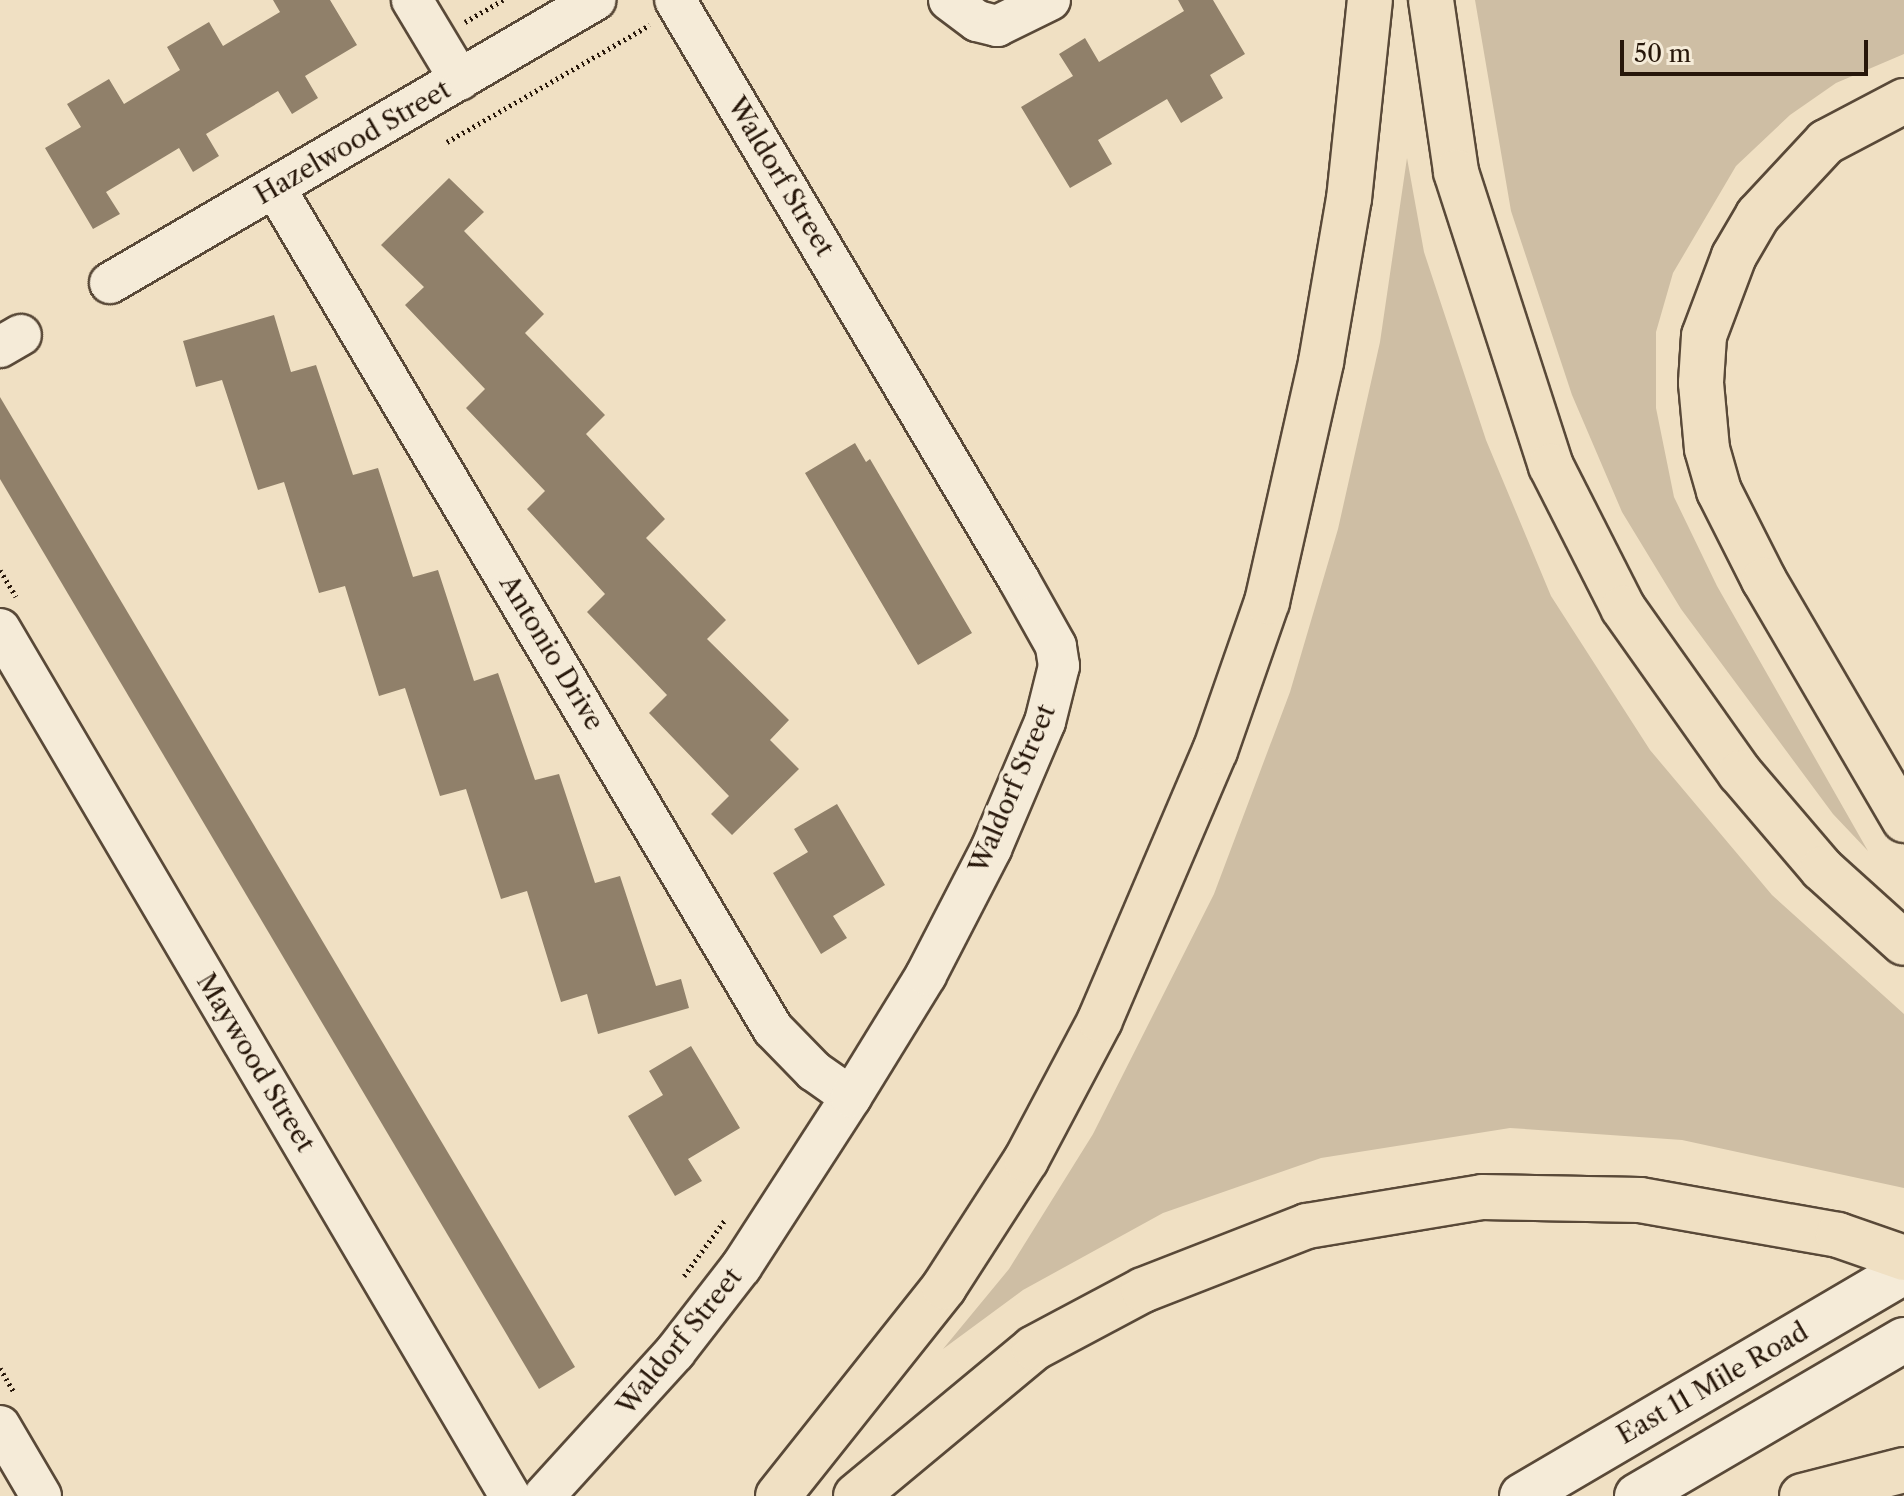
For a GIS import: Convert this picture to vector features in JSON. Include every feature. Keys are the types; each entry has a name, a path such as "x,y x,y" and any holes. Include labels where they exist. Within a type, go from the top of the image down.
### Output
{"highway":[{"path":"778,1496 944,1287 1026,1160 1100,1020 1215,751 1267,602 1321,362 1349,199 1370,0"},
{"path":"1431,0 1456,172 1551,466 1623,608 1740,773 1822,869 1904,943"},
{"path":"1904,101 1826,142 1758,215 1734,256 1704,336 1701,383 1707,449 1719,491 1764,580 1904,820"},
{"path":"856,1496 1034,1348 1143,1290 1307,1226 1482,1197 1640,1200 1838,1235 1904,1258"},
{"path":"1802,1496 1904,1470"}],"main road":[{"name":"East 11 Mile Road","path":"1522,1496 1904,1272"},
{"path":"1637,1496 1901,1341"}],"street":[{"path":"412,0 460,80"},
{"name":"Hazelwood Street","path":"110,283 595,0"},
{"path":"949,0 977,21 997,26 1050,0"},
{"name":"Waldorf Street","path":"544,1496 675,1352 732,1279 851,1097 926,975 991,849 1045,722 1059,666 1056,646 1019,580 663,12"},
{"name":"Antonio Drive","path":"275,188 773,1029 851,1097"},
{"name":"Maywood Street","path":"0,629 510,1496"},
{"path":"0,1426 41,1496"}],"path":[{"path":"462,24 503,0"},
{"path":"447,142 663,12"}],"shaded area":[{"path":"1475,0 1904,0 1904,54 1836,83 1790,115 1736,166 1673,273 1656,332 1656,408 1674,497 1717,586 1868,851 1833,814 1681,609 1622,512 1572,395 1511,211"},
{"path":"1407,158 1424,252 1486,440 1551,596 1650,750 1772,895 1904,1014 1904,1188 1682,1140 1510,1128 1321,1158 1163,1213 1023,1290 943,1349 1009,1269 1093,1134 1214,894 1290,692 1338,529 1380,342"}],"building":[{"path":"273,0 330,0 357,45 305,76 318,98 292,114 278,91 206,134 219,156 193,172 179,148 106,192 120,214 93,229 45,148 81,127 67,104 109,79 124,104 180,70 167,47 209,22 223,46 280,12"},
{"path":"1178,0 1213,0 1245,54 1210,75 1223,98 1181,123 1167,99 1098,140 1112,164 1070,188 1021,107 1073,76 1059,54 1085,38 1099,62 1184,11"},
{"path":"449,178 484,212 464,231 544,314 525,333 605,415 586,434 665,519 646,538 726,620 707,639 789,720 770,740 799,769 732,835 711,814 729,796 649,713 667,695 587,612 605,594 527,509 545,491 466,408 485,389 405,305 424,287 381,245"},
{"path":"274,315 291,372 316,365 353,475 378,468 413,577 438,570 474,681 498,673 535,780 559,774 595,883 620,876 656,986 681,979 689,1008 598,1034 587,994 561,1002 527,891 501,899 466,789 440,796 405,688 379,696 345,586 319,593 284,482 258,490 222,380 196,387 183,341"},
{"path":"0,397 575,1367 539,1389 0,479"},
{"path":"855,443 866,462 870,459 972,633 918,665 805,473"},
{"path":"837,804 885,885 833,916 847,938 821,954 773,873 808,852 794,829"},
{"path":"691,1046 740,1128 688,1159 702,1181 675,1196 628,1116 663,1095 649,1071"}]}
